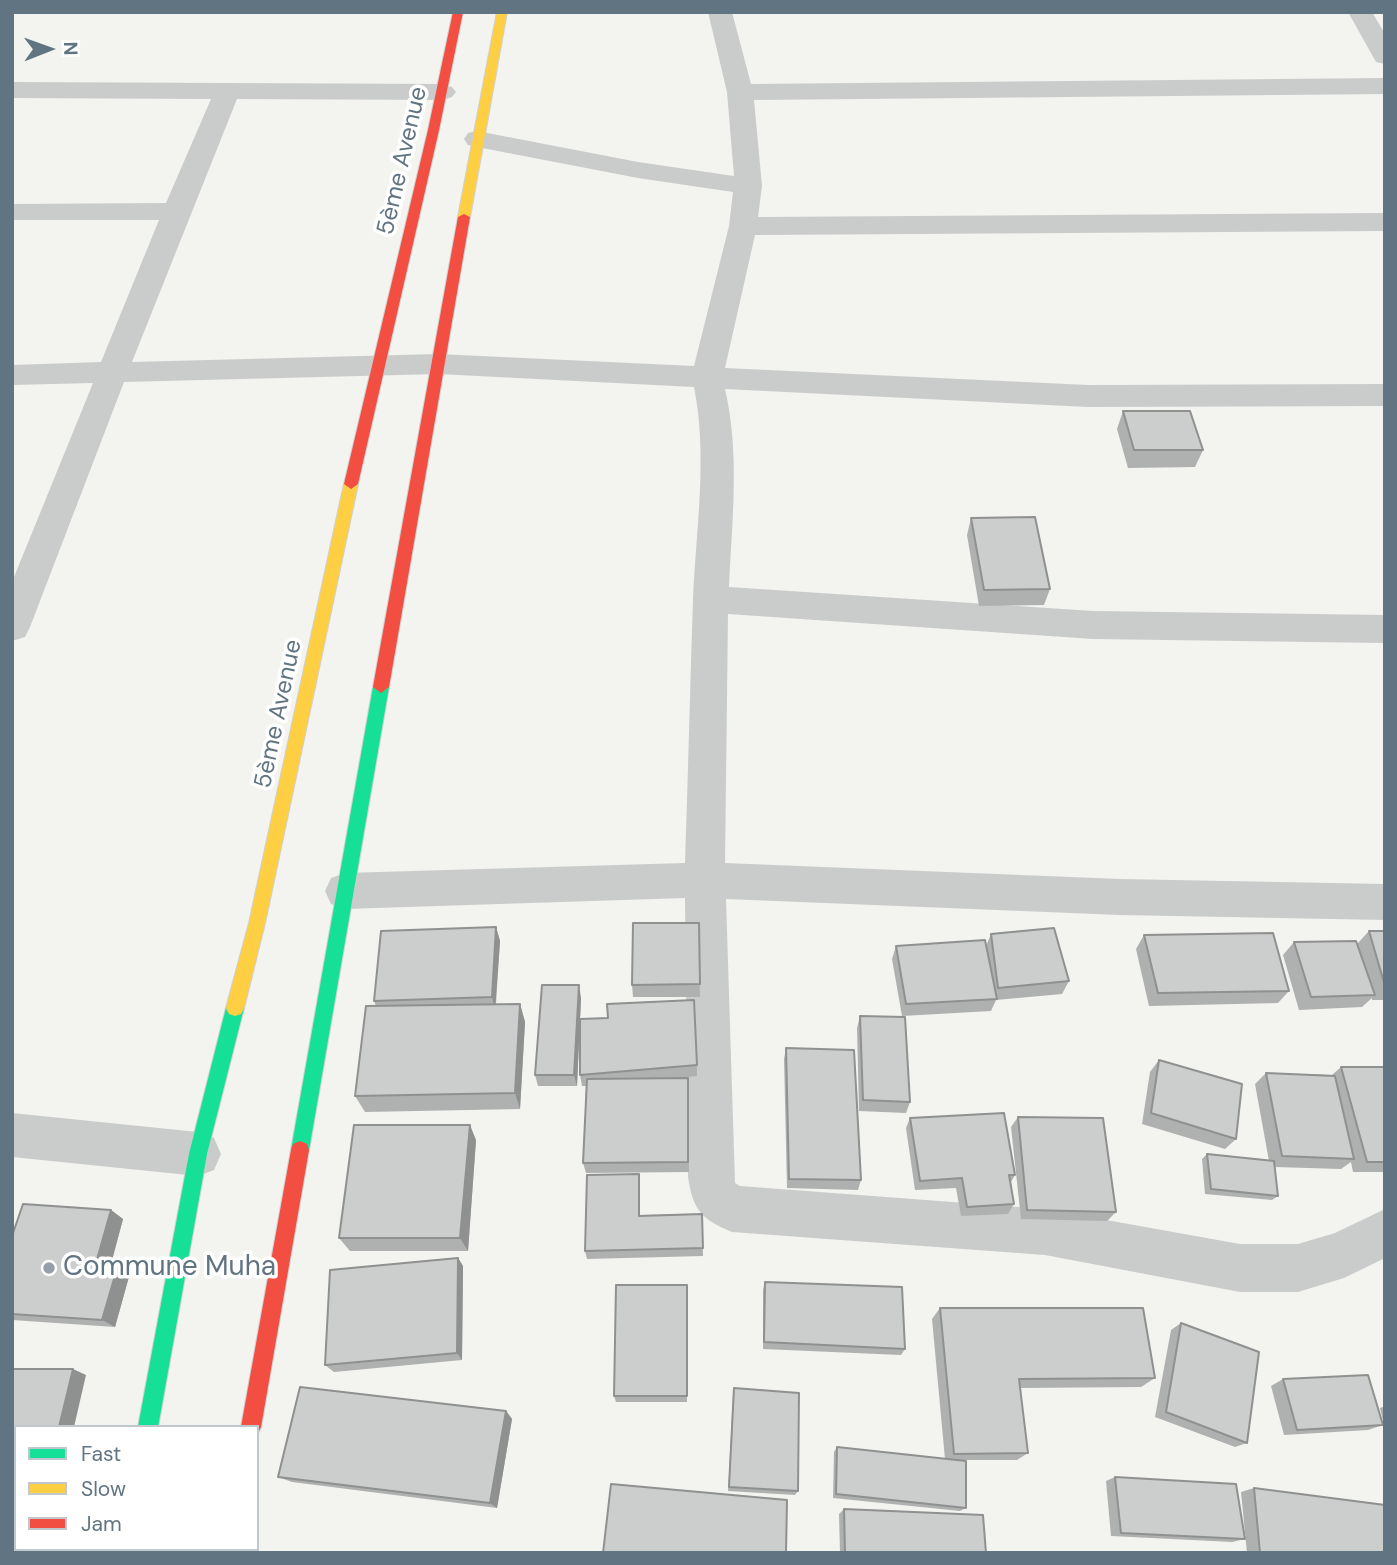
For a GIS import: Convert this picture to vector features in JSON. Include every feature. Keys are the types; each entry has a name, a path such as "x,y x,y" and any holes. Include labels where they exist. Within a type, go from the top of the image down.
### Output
{"street":[{"name":"5ème Avenue","path":"148,1425 198,1154 257,923 377,365 443,92 458,12"},
{"path":"251,1425 477,139 502,12"},
{"path":"720,12 740,92 748,186 743,226 707,377 716,418 718,452 711,599 705,880 710,1177 714,1196 732,1209 1045,1232 1240,1268 1298,1268 1344,1254 1385,1232"},
{"path":"1360,12 1385,57"},
{"path":"740,92 1385,86"},
{"path":"12,626 112,370 228,89"},
{"path":"12,90 443,92"},
{"path":"477,139 614,166 748,186"},
{"path":"12,212 176,211"},
{"path":"743,226 1385,222"},
{"path":"12,375 112,370 438,363 1088,396 1385,395"},
{"path":"711,599 1093,625 1385,629"},
{"path":"345,891 705,880 1121,897 1385,902"},
{"path":"12,1135 198,1154"}],"building":[{"path":"1123,411 1190,411 1203,450 1134,450"},
{"path":"1035,517 1050,589 984,590 971,518"},
{"path":"633,923 699,923 700,984 632,985"},
{"path":"496,927 492,997 374,1001 381,931"},
{"path":"1054,928 1069,981 998,988 991,934"},
{"path":"1369,931 1385,931 1385,986"},
{"path":"1273,933 1289,991 1158,993 1144,935"},
{"path":"985,940 997,999 906,1004 896,946"},
{"path":"1356,941 1375,995 1311,997 1294,942"},
{"path":"542,985 579,985 574,1075 535,1075"},
{"path":"694,1000 697,1065 580,1075 580,1019 608,1018 607,1004"},
{"path":"520,1004 515,1093 355,1096 366,1006"},
{"path":"860,1016 905,1017 910,1102 863,1100"},
{"path":"786,1048 854,1050 861,1180 789,1179"},
{"path":"1159,1060 1242,1084 1236,1139 1151,1113"},
{"path":"1341,1067 1385,1067 1385,1162 1367,1162"},
{"path":"1266,1073 1335,1076 1354,1159 1282,1156"},
{"path":"688,1078 688,1162 583,1163 587,1079"},
{"path":"1004,1113 1015,1175 1009,1175 1014,1204 967,1207 962,1178 920,1181 910,1118"},
{"path":"1018,1117 1103,1118 1116,1212 1027,1210"},
{"path":"354,1125 470,1125 460,1238 339,1238"},
{"path":"1207,1154 1274,1161 1278,1196 1211,1189"},
{"path":"639,1174 639,1216 702,1214 703,1248 585,1251 587,1175"},
{"path":"23,1204 111,1210 96,1263 118,1265 102,1320 12,1314 12,1236"},
{"path":"458,1258 457,1353 325,1365 330,1270"},
{"path":"765,1282 902,1287 905,1349 764,1342"},
{"path":"616,1285 687,1285 687,1396 614,1396"},
{"path":"940,1308 1143,1308 1155,1378 1019,1379 1028,1453 954,1454"},
{"path":"1181,1323 1259,1352 1247,1443 1166,1412"},
{"path":"13,1369 73,1369 59,1425 14,1425 14,1474 12,1474"},
{"path":"1368,1375 1383,1425 1297,1430 1283,1379"},
{"path":"300,1387 506,1411 490,1503 278,1477"},
{"path":"734,1388 799,1393 798,1491 729,1487"},
{"path":"837,1447 966,1461 966,1508 836,1494"},
{"path":"1115,1477 1236,1484 1245,1539 1121,1533"},
{"path":"12,1482 14,1551 80,1551 12,1553"},
{"path":"611,1484 787,1500 786,1553 603,1553"},
{"path":"1254,1488 1385,1505 1385,1553 1260,1553"},
{"path":"844,1509 983,1515 986,1553 845,1553"}],"traffic: fast":[{"path":"300,1150 381,687"},
{"path":"148,1425 198,1154 235,1008"}],"traffic: slow":[{"path":"464,217 502,12"},
{"path":"235,1008 257,923 351,484"}],"traffic: jam":[{"path":"351,484 458,12"},
{"path":"381,687 464,217"},
{"path":"251,1425 300,1150"}],"place":[{"name":"Commune Muha","path":"49,1268"}]}
